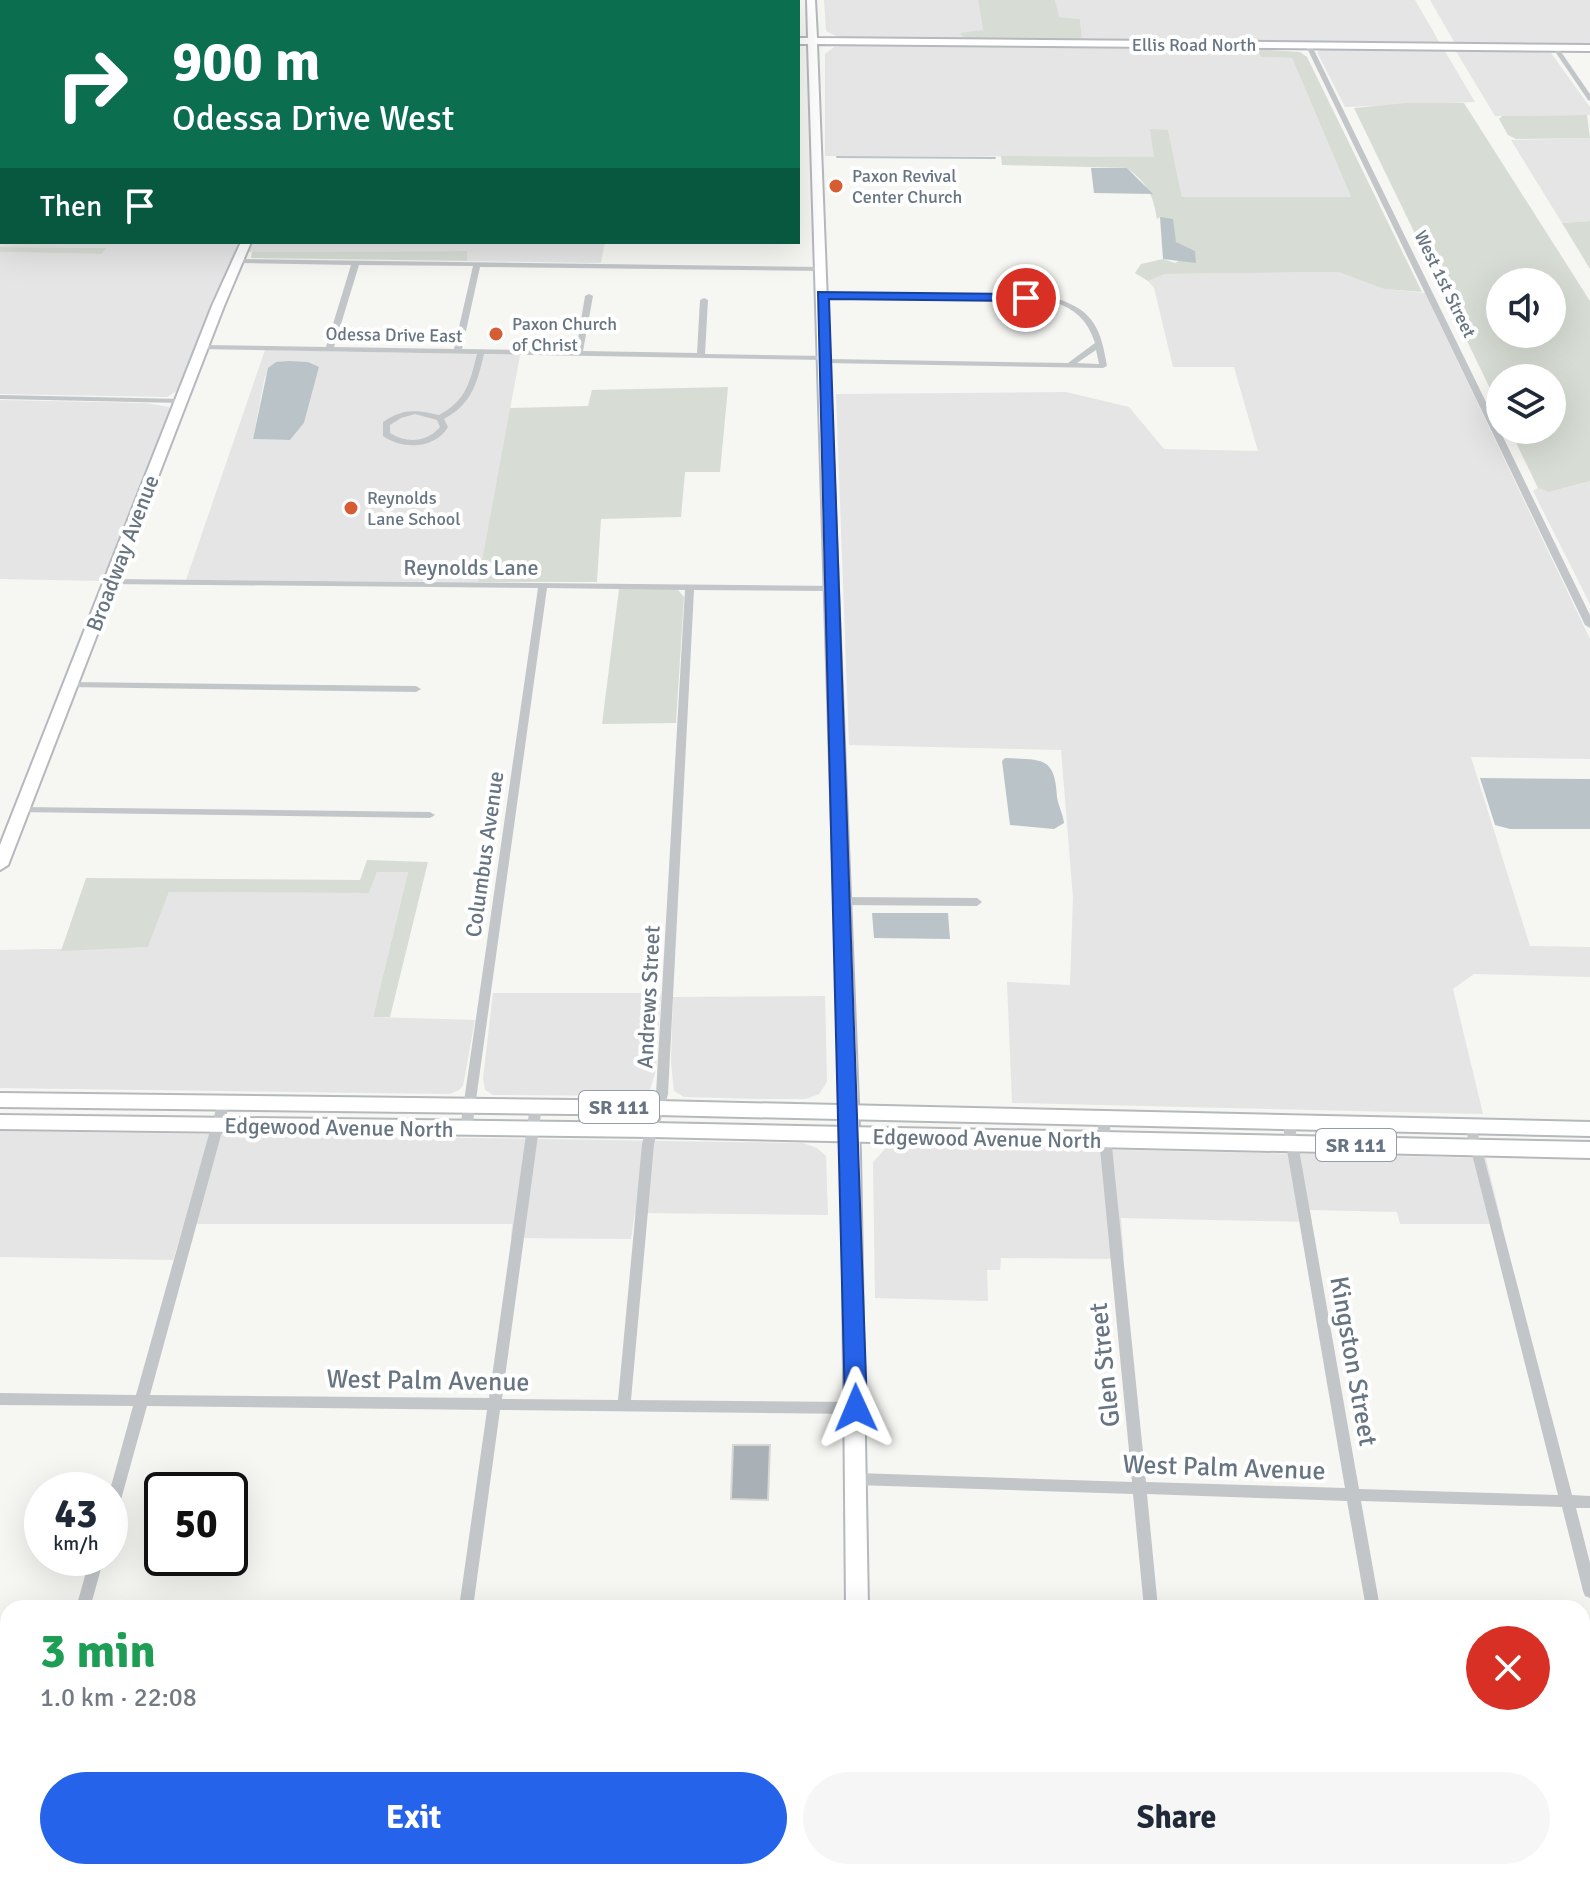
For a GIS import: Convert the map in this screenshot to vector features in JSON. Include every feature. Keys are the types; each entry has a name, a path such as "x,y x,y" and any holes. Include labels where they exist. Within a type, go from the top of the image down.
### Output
{"main road":[{"path":"811,0 850,1135 857,1600"},
{"name":"Ellis Road North","path":"800,41 1590,48"},
{"name":"Broadway Avenue","path":"0,865 245,244"},
{"name":"Edgewood Avenue North","path":"0,1100 849,1111 1590,1129"},
{"name":"Edgewood Avenue North","path":"0,1122 652,1130 1590,1150"}],"street":[{"name":"West 1st Street","path":"1309,46 1590,625"},
{"path":"1555,47 1590,99"},
{"path":"238,261 821,269"},
{"path":"329,350 356,262"},
{"path":"457,352 477,264"},
{"path":"823,295 1026,298 1070,305 1089,316 1096,326 1099,344 1068,365"},
{"path":"579,354 589,296"},
{"path":"701,355 704,300"},
{"name":"Odessa Drive East","path":"202,347 701,355 1103,366 1099,344"},
{"path":"440,418 444,427 427,441 407,443 386,434 386,424 406,413 425,412 440,418 459,409 473,383 481,352"},
{"path":"0,397 181,401"},
{"name":"Reynolds Lane","path":"110,582 832,588"},
{"name":"Columbus Avenue","path":"466,1129 543,585"},
{"name":"Andrews Street","path":"624,1406 652,1130 663,1078 690,587"},
{"path":"70,685 416,689"},
{"path":"21,810 430,815"},
{"path":"842,901 977,902"},
{"path":"122,1472 224,1102"},
{"path":"467,1600 536,1106"},
{"name":"Glen Street","path":"1103,1117 1150,1600"},
{"name":"Kingston Street","path":"1288,1121 1372,1600"},
{"path":"1471,1126 1590,1591"},
{"name":"West Palm Avenue","path":"0,1399 856,1408"},
{"name":"West Palm Avenue","path":"856,1479 1590,1502"},
{"path":"85,1600 92,1576"}],"shaded area":[{"path":"824,0 978,0 983,30 961,34 964,41 842,39 826,31"},
{"path":"978,0 1055,0 1059,17 1080,19 1082,40 964,39 960,33 983,30"},
{"path":"1055,0 1415,0 1441,45 1082,42 1080,19 1058,17"},
{"path":"1430,0 1590,0 1590,46 1456,45"},
{"path":"857,44 1254,47 1261,57 1292,58 1351,197 1182,197 1168,130 1155,157 825,156 825,54 834,47"},
{"path":"1324,48 1443,48 1475,102 1345,107 1317,52"},
{"path":"1454,48 1551,53 1590,107 1590,115 1495,116"},
{"path":"1256,49 1300,52 1307,57 1422,292 1384,289 1338,272 1165,274 1148,281 1135,273 1141,264 1163,259 1175,263 1195,251 1179,246 1160,217 1157,219 1148,190 1127,168 1002,165 1001,156 1154,157 1150,129 1168,130 1182,197 1351,197 1292,58 1261,57"},
{"path":"1407,103 1464,103 1590,301 1590,481 1549,492 1538,488 1517,444 1566,444 1566,364 1486,364 1486,380 1354,108"},
{"path":"1587,115 1590,138 1516,139 1508,135 1499,119 1502,116"},
{"path":"1590,138 1590,221 1562,223 1511,140"},
{"path":"1091,168 1127,168 1153,194 1094,193"},
{"path":"1160,217 1173,219 1176,242 1195,251 1196,263 1163,259"},
{"path":"1590,221 1590,269 1562,223"},
{"path":"0,244 240,244 180,389 167,397 0,394 0,252 102,254 105,248 0,247"},
{"path":"249,244 605,244 601,263 467,261 466,251 246,252"},
{"path":"0,247 106,248 102,254 0,252"},
{"path":"467,251 467,261 251,258 252,252"},
{"path":"1338,272 1384,289 1425,293 1486,421 1486,444 1497,444 1590,639 1590,759 1471,757 1530,946 1590,947 1590,977 1474,974 1453,989 1483,1114 1012,1103 1007,982 1070,985 1073,897 1061,750 849,745 836,394 1066,392 1129,407 1164,449 1258,451 1234,367 1173,367 1154,288 1148,281 1165,274"},
{"name":"Reynolds Lane School","path":"265,350 520,355 478,582 186,580","holes":["276,362 319,367 304,423 290,440 253,439 268,369"]},
{"path":"276,362 308,362 319,367 304,423 290,440 253,439 268,368"},
{"path":"728,387 720,472 685,472 681,517 601,519 597,582 478,582 510,408 588,406 592,390"},
{"path":"0,400 145,403 169,407 170,416 105,581 0,579"},
{"path":"1590,481 1590,604 1533,491 1538,488 1549,492"},
{"path":"619,589 677,589 684,597 676,723 602,724"},
{"path":"1005,758 1037,760 1049,767 1064,823 1054,829 1010,825 1002,761"},
{"path":"1480,778 1590,779 1590,829 1510,829 1495,825"},
{"path":"367,860 428,862 390,1017 373,1017 408,872 377,872 369,893 169,892 148,947 61,951 86,878 360,880"},
{"path":"377,872 408,872 373,1017 475,1020 463,1086 459,1090 450,1094 0,1088 0,950 148,947 169,892 369,893"},
{"path":"872,913 948,913 950,939 874,938"},
{"path":"493,993 661,993 656,1070 650,1090 641,1096 493,1095 485,1090 483,1078"},
{"path":"825,996 827,1082 819,1094 806,1099 759,1099 684,1097 674,1091 671,1062 673,997"},
{"path":"0,1131 803,1143 817,1148 826,1156 828,1215 635,1213 631,1239 511,1238 512,1224 184,1224 173,1260 0,1257"},
{"path":"887,1147 1486,1158 1502,1224 1400,1224 1397,1212 1310,1210 1312,1222 1121,1218 1124,1259 1001,1258 1000,1270 987,1270 988,1301 875,1298 873,1162"}],"building":[{"path":"733,1445 770,1445 768,1500 731,1499"}],"waterway":[{"path":"837,157 995,158"}],"place":[{"name":"Paxon Revival Center Church","path":"836,186"},
{"name":"Paxon Church of Christ","path":"496,334"},
{"name":"Reynolds Lane School","path":"351,508"}],"route":[{"path":"856,1408 842,844 823,295 1026,298"}]}
